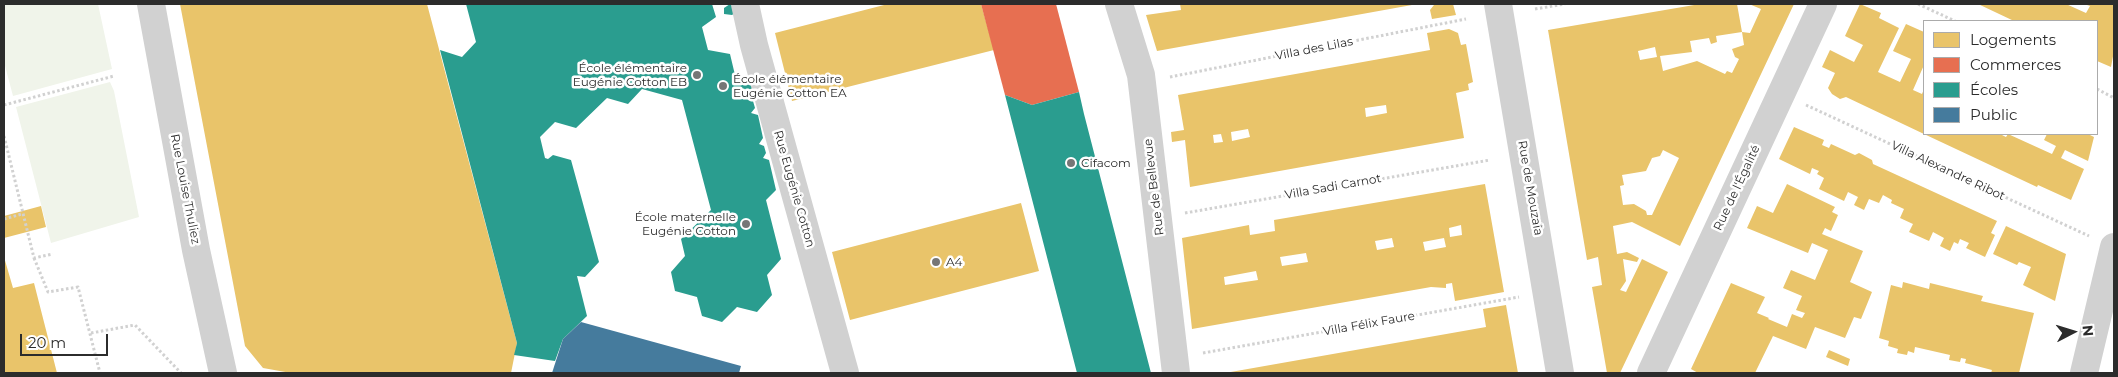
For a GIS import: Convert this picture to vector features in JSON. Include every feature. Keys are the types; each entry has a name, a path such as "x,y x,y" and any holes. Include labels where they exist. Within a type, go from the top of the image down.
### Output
{"street":[{"name":"Rue Louise Thuliez","path":"151,4 196,250 223,373"},
{"name":"Rue Eugénie Cotton","path":"745,4 845,373"},
{"name":"Rue de Bellevue","path":"1119,4 1141,75 1176,373"},
{"name":"Rue de Mouzaïa","path":"1498,4 1560,373"},
{"name":"Rue de l'Égalité","path":"1651,373 1823,4"},
{"path":"2084,373 2114,248"}],"path":[{"path":"1535,9 1565,4"},
{"path":"1918,4 1953,20"},
{"name":"Villa des Lilas","path":"1162,78 1466,19"},
{"path":"4,105 114,76"},
{"path":"2098,90 2114,98"},
{"name":"Villa Alexandre Ribot","path":"1781,93 2114,248"},
{"path":"4,136 34,258 48,292 78,287 100,373"},
{"name":"Villa Sadi Carnot","path":"1176,215 1490,160"},
{"path":"4,219 22,214"},
{"path":"34,258 53,254"},
{"name":"Villa Félix Faure","path":"1200,354 1547,291"},
{"path":"91,333 135,325 181,373"}],"shaded area":[{"path":"4,4 98,4 112,69 13,96 4,62"},
{"path":"110,82 114,91 139,217 51,243 16,107"}],"building: Logements":[{"path":"180,4 427,4 517,343 511,373 291,373 263,368 245,346"},
{"path":"888,4 981,4 994,50 792,101 775,33"},
{"path":"1180,4 1412,5 1157,51 1146,15 1181,10"},
{"path":"1453,4 1456,15 1432,19 1430,10 1434,5"},
{"path":"1700,4 1737,4 1742,32 1750,33 1761,9 1749,4 1794,4 1680,246 1632,222 1613,226 1617,254 1627,252 1639,258 1637,262 1623,259 1626,281 1620,290 1626,292 1642,259 1668,272 1620,373 1607,373 1592,287 1602,285 1598,257 1587,260 1548,30","holes":["1742,32 1744,45 1732,49 1735,57 1739,59 1732,73 1727,71 1725,74 1697,61 1663,71 1660,56 1692,52 1690,41 1709,38 1711,44 1717,42 1716,36","1655,47 1657,57 1640,60 1638,51","1663,150 1679,158 1652,215 1647,215 1646,211 1634,204 1623,205 1620,186 1624,185 1622,175 1646,171 1652,158 1660,156"]},
{"path":"1860,4 1881,13 1879,18 1899,28 1878,72 1900,82 1911,59 1893,51 1906,24 1923,32 1923,67 1913,90 1922,94 1923,92 1923,134 1846,97 1840,99 1832,94 1828,88 1835,73 1822,67 1830,50 1854,62 1863,45 1845,36"},
{"path":"1978,4 2066,4 2086,13 2090,6 2084,4 2114,4 2114,51 2111,67 2098,61 2098,20 2012,20"},
{"path":"1449,29 1458,33 1461,45 1466,44 1473,82 1468,84 1469,90 1456,93 1464,138 1190,187 1185,140 1172,142 1171,132 1184,130 1178,95 1430,50 1427,33","holes":["1386,105 1387,113 1366,117 1365,108","1248,129 1250,137 1232,141 1231,132","1221,134 1223,142 1214,143 1213,135"]},
{"path":"1794,127 1824,140 1822,145 1829,148 1831,144 1855,155 1859,153 1872,160 1873,164 1997,221 1991,233 1995,235 1985,257 1966,248 1969,243 1960,239 1958,244 1954,242 1950,251 1940,246 1944,238 1933,232 1929,241 1909,232 1913,224 1900,218 1904,209 1891,203 1892,200 1883,195 1879,203 1869,199 1864,210 1854,205 1858,197 1848,192 1844,201 1819,189 1824,178 1817,174 1819,171 1812,168 1810,174 1779,159"},
{"path":"1926,135 2002,135 2006,137 2010,135 2052,154 2056,146 2044,140 2046,135 2090,135 2094,137 2088,161 2065,150 2061,158 2084,169 2071,200 2038,185 2037,187"},
{"path":"1485,184 1504,292 1455,301 1452,283 1446,284 1446,288 1431,287 1192,329 1182,238 1249,225 1250,235 1275,231 1274,220","holes":["1461,225 1462,235 1450,237 1449,228","1392,238 1394,247 1377,250 1375,241","1444,238 1446,247 1425,251 1423,242","1306,253 1308,262 1282,266 1280,257","1256,271 1258,280 1225,285 1224,277"]},
{"path":"1787,184 1835,207 1832,212 1838,215 1831,231 1825,228 1822,234 1863,251 1850,282 1872,292 1861,319 1854,317 1845,338 1815,327 1806,349 1773,336 1755,373 1698,373 1691,369 1731,283 1765,297 1757,313 1787,327 1792,314 1802,318 1805,313 1796,310 1802,296 1783,288 1791,270 1815,280 1828,250 1812,243 1808,253 1747,228 1757,206 1773,213"},
{"name":"A4","path":"1021,203 1039,271 850,320 832,252"},
{"path":"41,206 46,227 4,238 4,216"},
{"path":"2006,226 2066,254 2055,301 2023,285 2031,267 2019,262 2017,265 1993,254"},
{"path":"4,257 13,288 34,283 57,373 4,373"},
{"path":"1903,282 1929,289 1930,283 1983,296 1981,301 2034,313 2019,373 1991,373 1992,370 1965,363 1966,359 1961,358 1960,362 1949,360 1950,355 1915,347 1914,353 1908,351 1907,355 1897,353 1898,349 1888,346 1889,341 1879,338 1891,285 1902,288"},
{"path":"1506,305 1518,373 1225,373 1486,327 1483,309"},
{"path":"1829,350 1850,359 1848,366 1826,357"}],"building: Commerces":[{"path":"981,4 1056,4 1079,92 1032,105 1005,95"}],"building: Écoles":[{"path":"466,4 712,4 716,17 702,27 708,50 730,54 735,75 754,81 757,96 753,101 755,108 751,113 758,115 763,138 759,144 764,146 766,153 763,158 769,160 776,190 766,200 781,259 767,275 772,295 757,312 737,307 722,322 702,316 697,297 675,291 671,272 685,256 681,239 711,210 682,100 642,89 628,104 607,98 576,128 555,122 540,137 545,158 548,159 553,155 571,160 599,262 585,277 577,276 587,316 563,339 555,361 514,355 517,343 440,50 462,57 476,42"},
{"path":"734,4 736,12 732,15 724,14 724,8"},
{"path":"1079,92 1151,373 1077,373 1005,95 1032,105"}],"building: Public":[{"path":"581,322 741,366 739,373 552,373 563,339"}],"place":[{"name":"École élémentaire Eugénie Cotton EB","path":"697,75"},
{"name":"École élémentaire Eugénie Cotton EA","path":"723,86"},
{"name":"Cifacom","path":"1071,163"},
{"name":"École maternelle Eugénie Cotton","path":"746,224"},
{"name":"A4","path":"936,262"}]}
